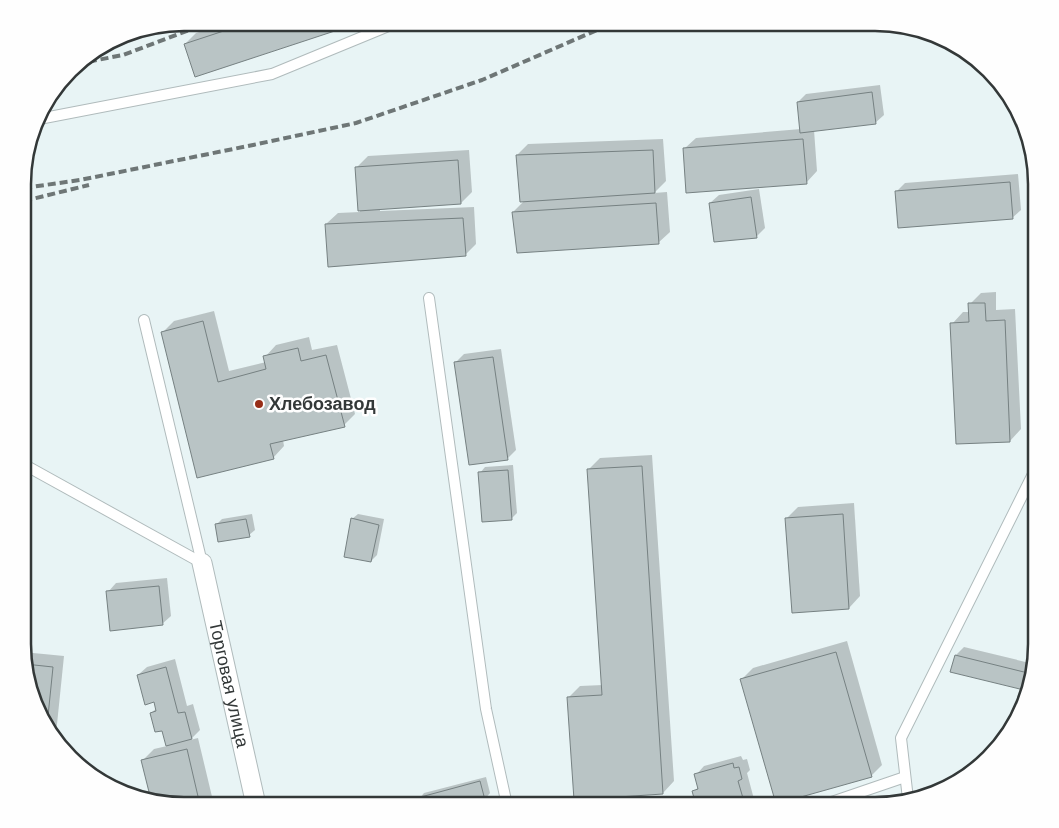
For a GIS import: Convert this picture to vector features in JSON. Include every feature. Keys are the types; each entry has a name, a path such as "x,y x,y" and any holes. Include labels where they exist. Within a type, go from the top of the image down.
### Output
{"street":[{"name":"Торговая улица","path":"202,563 254,796"}],"lane":[{"path":"47,118 272,74 376,31"},
{"path":"429,298 486,709 505,796"},
{"path":"144,320 202,563"},
{"path":"32,469 202,563"},
{"path":"907,793 901,738 1027,485"},
{"path":"848,797 905,777"}],"building":[{"path":"223,31 334,31 195,77 184,44"},
{"path":"872,92 876,124 800,133 797,102"},
{"path":"803,139 807,184 686,193 683,148"},
{"path":"653,150 655,193 520,202 516,155"},
{"path":"458,160 461,204 358,211 355,167"},
{"path":"1010,182 1013,219 898,228 895,191"},
{"path":"751,197 757,238 714,242 709,203"},
{"path":"656,203 659,244 517,253 512,212"},
{"path":"463,218 466,256 328,267 325,224"},
{"path":"968,303 985,303 986,321 1005,320 1010,442 956,444 950,323 969,322"},
{"name":"Хлебозавод","path":"203,321 218,382 266,369 263,356 298,348 301,361 326,355 345,427 270,444 274,459 197,478 161,332"},
{"path":"493,357 508,460 469,465 454,362"},
{"path":"642,466 663,794 624,797 574,797 567,697 602,695 587,469"},
{"path":"508,470 512,520 482,522 478,472"},
{"path":"843,514 849,609 792,613 785,518"},
{"path":"351,518 379,525 371,562 344,557"},
{"path":"246,519 250,537 218,542 215,524"},
{"path":"159,586 163,625 110,631 106,591"},
{"path":"836,652 872,777 801,797 774,797 740,679"},
{"path":"955,655 1025,672 1021,689 950,672"},
{"path":"33,665 53,667 48,713 39,693"},
{"path":"166,667 178,713 185,712 192,739 166,746 162,731 155,732 150,713 156,711 154,702 145,705 137,675"},
{"path":"187,749 198,796 174,796 149,793 141,760"},
{"path":"733,763 734,768 739,767 742,779 738,781 743,797 694,797 692,791 698,789 694,774"},
{"path":"480,781 484,796 423,796"}],"railway":[{"path":"94,61 123,55 187,31"},
{"path":"31,187 80,180 356,123 482,80 593,32"},
{"path":"31,199 89,185"}],"place":[{"name":"Хлебозавод","path":"259,404"}]}
